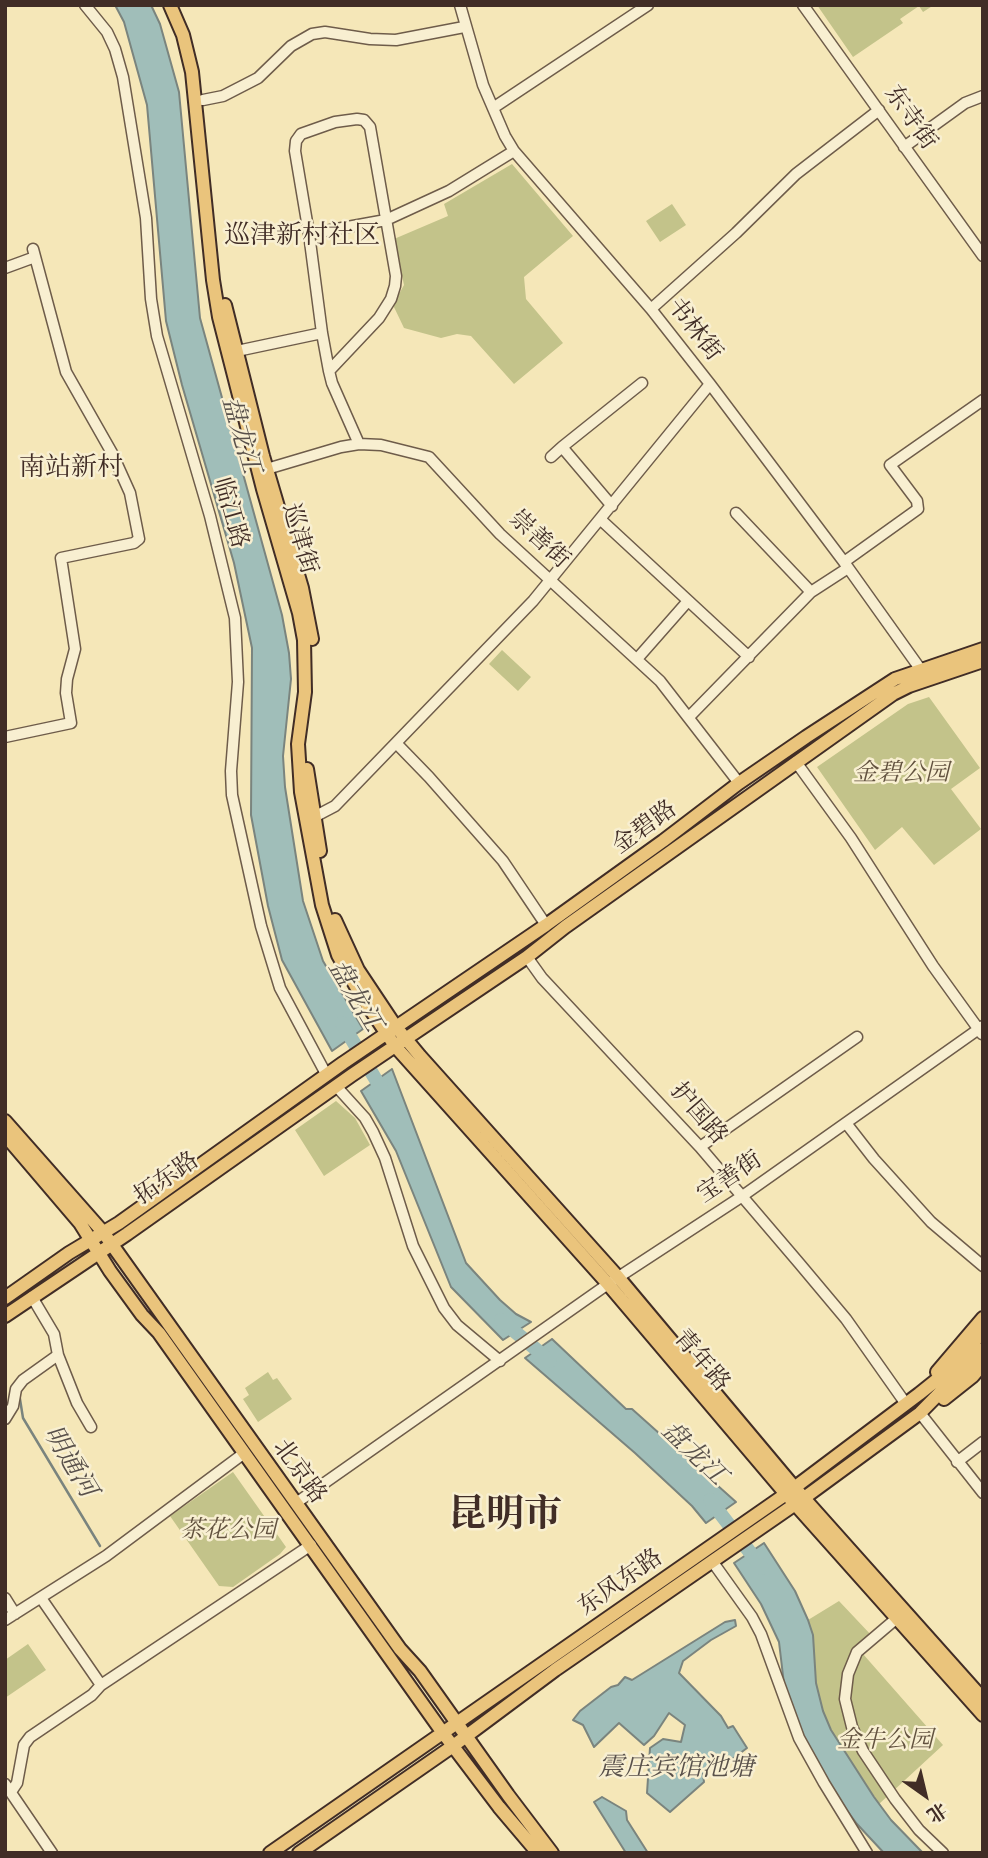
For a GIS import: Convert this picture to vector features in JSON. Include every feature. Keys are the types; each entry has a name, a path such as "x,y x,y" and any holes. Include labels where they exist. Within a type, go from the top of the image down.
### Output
{"main road":[{"name":"巡津街","path":"170,5 183,35 192,72 219,317 263,470 302,589 312,642 313,691 306,752 328,894 338,930 387,1033"},
{"name":"巡津街","path":"178,5 192,40 203,100 222,288 304,640 305,692 298,763 322,905 333,943 346,973 387,1033"},
{"name":"金碧路","path":"343,1063 546,925 739,783 895,679 921,670 982,660"},
{"name":"金碧路","path":"352,1075 527,957 893,694 982,660"},
{"name":"青年路","path":"387,1033 400,1042 613,1281 897,1619 983,1716"},
{"name":"拓东路","path":"5,1298 343,1063"},
{"name":"拓东路","path":"5,1315 352,1075"},
{"name":"北京路","path":"5,1121 103,1232 296,1503 552,1853"},
{"name":"北京路","path":"5,1135 62,1199 142,1315 159,1334 311,1545 443,1733 538,1853"},
{"path":"919,1394 983,1318"},
{"name":"东风东路","path":"795,1496 954,1366 983,1331"},
{"name":"东风东路","path":"299,1853 453,1746 755,1523 920,1413 983,1349"},
{"path":"920,1413 948,1397 983,1364"},
{"name":"青年路","path":"795,1496 981,1692"},
{"name":"东风东路","path":"270,1853 456,1723 716,1553"}],"street":[{"name":"临江路","path":"86,5 107,32 115,48 146,218 156,336 210,516 235,618 239,682 231,771 232,795 261,926 293,1016 327,1074"},
{"name":"书林街","path":"460,5 464,27 492,108 514,151 651,309 710,384 921,670"},
{"path":"492,108 648,5"},
{"name":"东寺街","path":"803,5 983,256"},
{"path":"203,100 223,96 246,86 291,46 312,34 326,32 396,40 464,27"},
{"path":"904,147 965,103 983,96"},
{"path":"651,309 736,233 796,174 879,110"},
{"path":"330,371 379,318 391,299 396,275 370,127 365,120 357,119 335,122 301,134 296,141 295,151 322,333 332,383 359,444"},
{"path":"309,234 386,220 449,191 514,151"},
{"path":"5,268 34,253 66,372 112,453 130,494 139,538 134,543 61,558 75,649 66,679 71,723 5,737"},
{"path":"237,351 322,333"},
{"path":"551,457 642,383"},
{"path":"314,817 335,806 551,580 710,384"},
{"path":"689,717 811,592 918,509 918,501 890,465 983,400"},
{"name":"崇善街","path":"263,470 359,444 381,445 429,457 500,534 660,681 739,783"},
{"path":"562,447 612,506"},
{"path":"736,513 811,592"},
{"path":"600,519 749,657"},
{"path":"637,659 688,601"},
{"path":"396,743 503,861 546,925"},
{"path":"796,762 851,838 931,963 981,1030"},
{"name":"护国路","path":"527,957 542,978 700,1147 846,1319 906,1404"},
{"name":"宝善街","path":"296,1503 613,1281 741,1197 981,1030"},
{"path":"700,1147 857,1037"},
{"path":"336,1086 365,1118 373,1132 385,1158 413,1246 444,1308 457,1325 500,1362"},
{"path":"846,1123 881,1167 931,1222 983,1266"},
{"path":"32,1297 54,1334 58,1355 77,1403 91,1427"},
{"path":"5,1419 13,1406 16,1389 23,1380 58,1355"},
{"path":"920,1413 983,1493"},
{"path":"957,1462 983,1442"},
{"path":"5,1598 10,1617 156,1521 243,1454"},
{"path":"52,1853 8,1788 17,1783 21,1752 26,1741 92,1695 101,1685 311,1545"},
{"path":"716,1553 761,1634 799,1738 867,1853"},
{"path":"41,1598 101,1685"},
{"path":"897,1619 858,1652 849,1674 845,1699 852,1727 869,1760 919,1830 943,1853"}],"green space":[{"path":"817,5 934,5 923,12 919,6 900,19 903,23 853,57"},
{"path":"512,164 573,236 524,277 526,299 563,343 514,384 471,336 457,334 441,338 404,328 393,305 404,285 394,239 448,216 444,204"},
{"path":"672,204 686,225 660,242 646,221"},
{"path":"502,650 531,677 518,691 489,664"},
{"name":"金碧公园","path":"929,697 980,768 951,789 981,829 934,865 902,827 875,850 817,767 908,704"},
{"path":"336,1101 355,1118 370,1145 324,1176 295,1130"},
{"path":"268,1372 273,1380 277,1378 292,1399 258,1422 243,1399 249,1395 245,1388"},
{"name":"茶花公园","path":"233,1472 286,1547 233,1587 219,1586 170,1516"},
{"name":"金牛公园","path":"839,1601 872,1636 863,1654 943,1745 879,1804 831,1730 816,1683 813,1635 808,1620"},
{"path":"28,1644 46,1670 5,1698 5,1660"}],"water":[{"path":"115,5 151,5 160,24 179,92 200,318 282,615 289,653 291,679 283,756 285,787 303,901 323,961 363,1029 332,1051 282,960 268,906 251,815 252,648 234,563 166,321 147,105 124,22"},
{"path":"392,1069 466,1263 500,1300 516,1314 531,1322 503,1340 451,1287 396,1151 361,1091"},
{"path":"552,1339 626,1409 632,1409 736,1502 706,1523 692,1506 635,1453 525,1358"},
{"path":"764,1543 795,1591 808,1620 813,1635 816,1683 831,1730 891,1820 923,1853 884,1853 857,1824 831,1789 801,1736 784,1684 779,1642 761,1604 734,1563"},
{"name":"震庄宾馆池塘","path":"735,1620 736,1626 683,1661 679,1673 721,1716 728,1728 733,1726 747,1748 719,1769 713,1765 703,1774 704,1782 670,1812 647,1793 650,1748 663,1739 681,1742 685,1725 669,1713 654,1736 644,1745 619,1723 594,1747 583,1725 573,1720 580,1711 611,1687 618,1685 625,1677 632,1680 725,1622"},
{"path":"602,1797 626,1811 627,1820 648,1853 626,1853 594,1802"}],"waterway":[{"name":"盘龙江","path":"342,1023 385,1095"},
{"name":"盘龙江","path":"501,1320 550,1361"},
{"name":"明通河","path":"19,1393 23,1418 100,1546"},
{"name":"盘龙江","path":"710,1500 762,1568"}],"district":[{"name":"巡津新村社区","path":"302,237"},
{"name":"南站新村","path":"71,469"},
{"name":"昆明市","path":"505,1517"}]}
